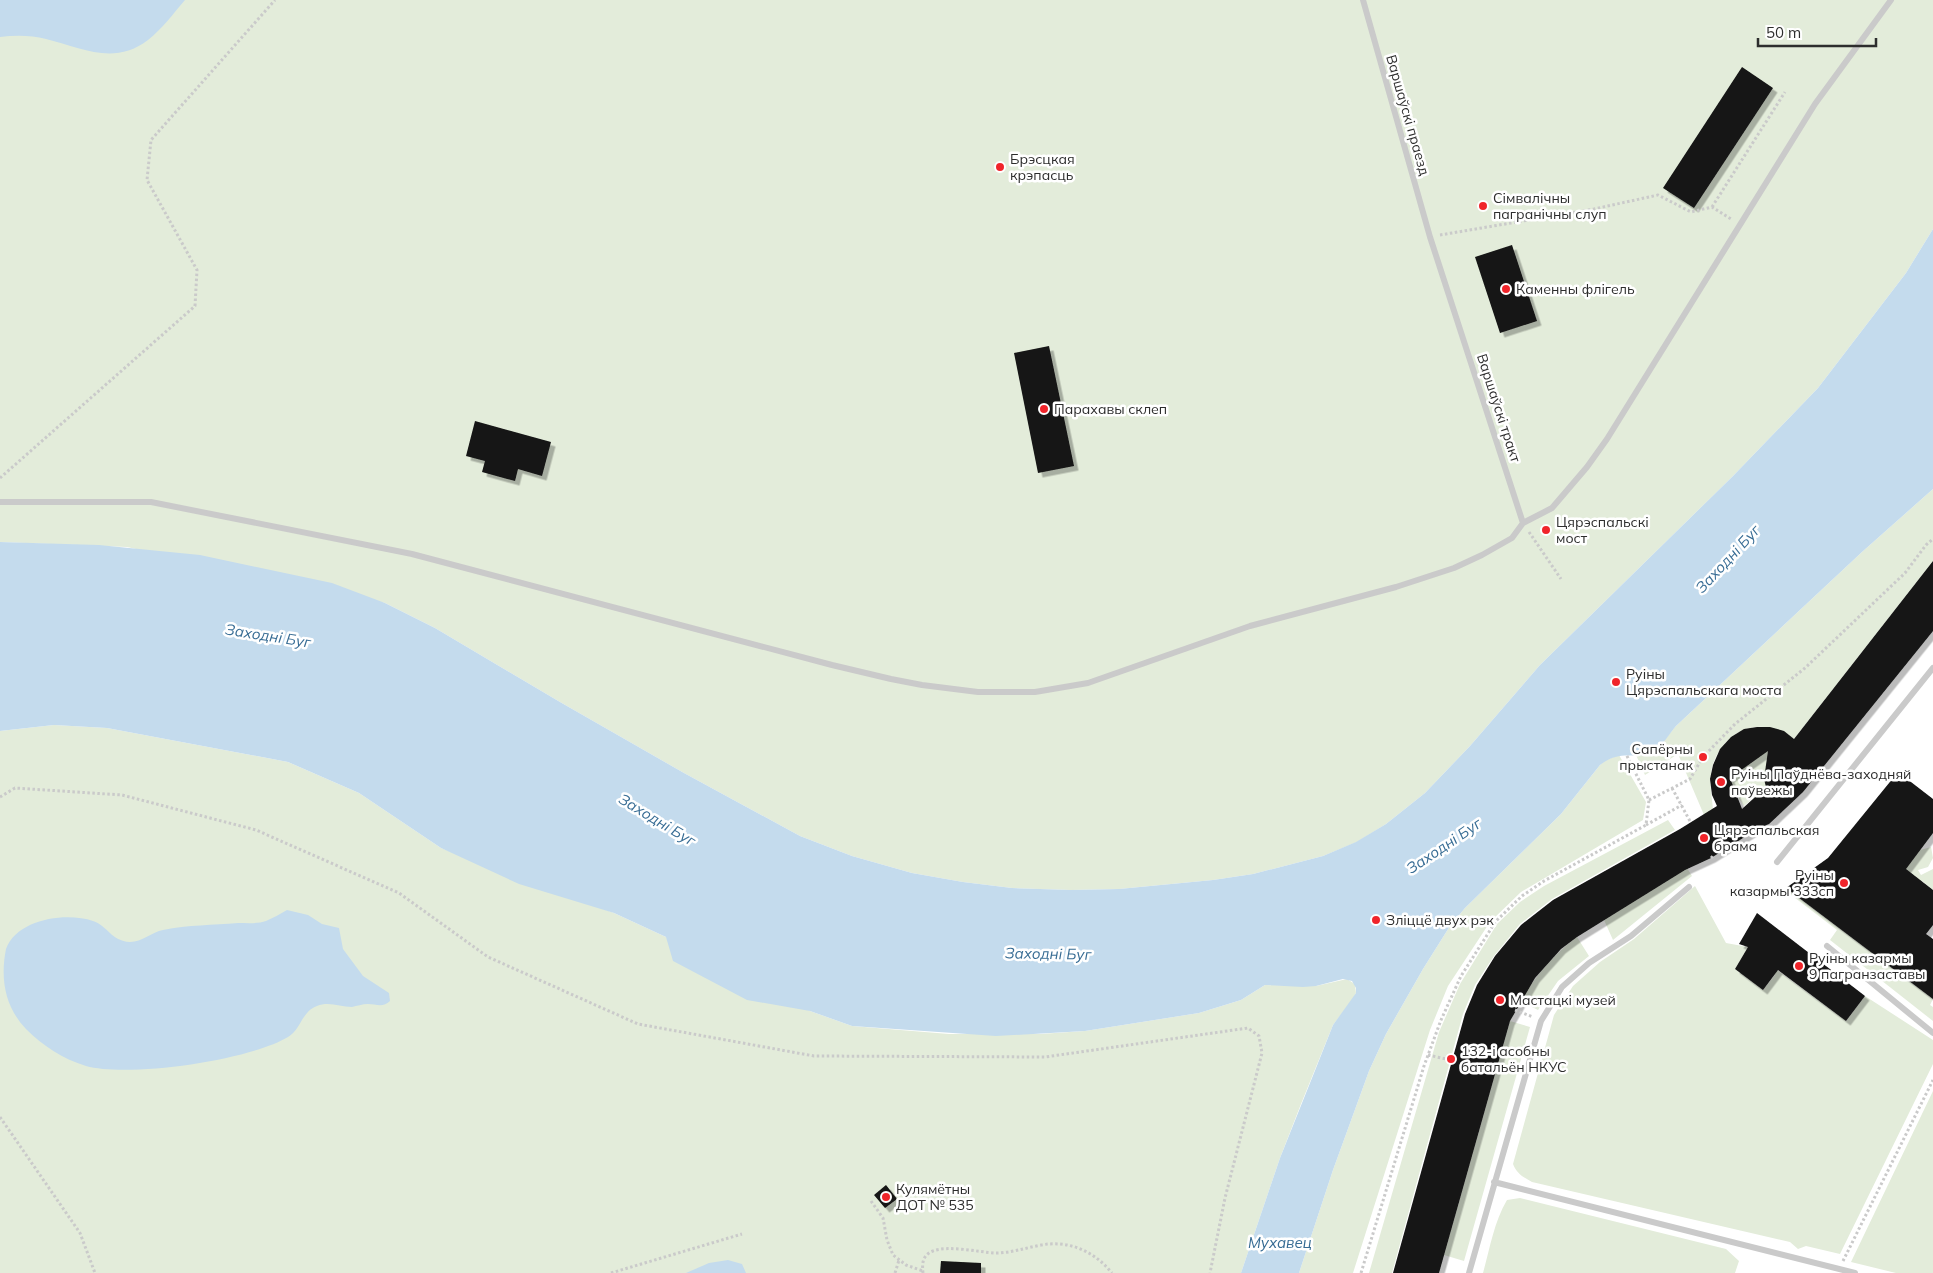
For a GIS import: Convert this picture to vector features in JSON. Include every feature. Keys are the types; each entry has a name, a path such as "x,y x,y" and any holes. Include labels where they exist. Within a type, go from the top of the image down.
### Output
{"lane":[{"name":"Варшаўскі праезд","path":"1363,0 1430,237"},
{"path":"0,502 151,502 412,554 861,672 922,685 1007,693 1035,692 1088,683 1250,626 1427,578 1482,555 1512,538 1524,523 1552,508 1587,467 1624,412 1815,104 1891,0"},
{"name":"Варшаўскі тракт","path":"1430,237 1524,523"},
{"path":"1777,862 1933,668"},
{"path":"1469,1273 1541,1021 1562,987 1589,963 1631,936 1689,887"},
{"path":"1827,946 1933,1033"},
{"path":"1494,1182 1855,1273"}],"path":[{"path":"0,478 196,306 197,270 147,180 151,140 274,0"},
{"path":"1430,237 1594,209 1658,195 1692,212 1712,206 1785,92"},
{"path":"1712,206 1740,225"},
{"path":"1524,523 1561,579"},
{"path":"1649,800 1690,779 1703,757 1735,724 1805,668 1906,573 1926,544 1933,540"},
{"path":"1626,754 1649,800 1646,825"},
{"path":"0,797 15,788 122,795 256,830 399,893 488,957 638,1024 814,1056 1036,1057 1248,1028 1259,1036 1262,1053 1225,1198 1210,1273"},
{"path":"1672,788 1691,823"},
{"path":"1361,1273 1428,1055 1441,1020 1461,976 1496,921 1522,896 1544,881 1682,805"},
{"path":"1515,1010 1541,1021"},
{"path":"1428,1055 1446,1059"},
{"path":"1839,1269 1933,1080"},
{"path":"0,1117 80,1233 95,1273"},
{"path":"870,1201 883,1218 889,1247 899,1260 923,1272"},
{"path":"611,1273 742,1234"},
{"path":"923,1272 922,1262 925,1256 932,1251 951,1249 998,1253 1058,1244 1077,1247 1093,1254 1112,1273"},
{"path":"895,1273 899,1260"}],"green space":[{"path":"0,0 1933,0 1933,229 1906,273 1818,388 1733,476 1540,665 1470,746 1425,793 1386,824 1357,842 1323,856 1253,874 1213,880 1119,889 1012,888 912,873 852,856 800,836 684,773 435,628 385,603 127,547 0,542"},
{"path":"1933,489 1933,561 1794,739 1770,728 1758,727 1736,734 1719,752 1713,764 1711,787 1713,810 1704,815 1678,754 1645,775 1636,755 1649,752 1659,745 1676,726 1862,552"},
{"path":"54,725 107,728 288,762 359,793 441,848 614,913 666,937 810,1011 852,1026 949,1034 1040,1034 1085,1031 1199,1013 1241,1000 1265,985 1316,986 1347,979 1355,984 1356,993 1333,1025 1280,1158 1241,1273 0,1273 0,731"},
{"path":"1771,749 1764,779 1767,786 1744,806 1732,785 1734,768 1750,752"},
{"path":"1619,755 1646,802 1643,820 1521,892 1490,922 1448,986 1430,1030 1353,1273 1299,1273 1333,1170 1369,1071 1386,1034 1423,969 1450,926 1465,908 1561,814 1600,765 1606,760"},
{"path":"1668,820 1675,830 1552,899 1520,924 1494,956 1475,985 1463,1014 1392,1273 1369,1273 1439,1032 1460,984 1497,924 1520,902 1544,886"},
{"path":"1931,847 1933,858 1928,867 1918,870 1921,875 1933,869 1933,890 1922,881 1892,886 1920,850"},
{"path":"1687,868 1692,876 1613,940 1604,920"},
{"path":"1695,886 1726,943 1748,947 1735,969 1763,990 1775,975 1766,968 1769,964 1846,1021 1865,996 1933,1040 1933,1064 1840,1254 1806,1246 1798,1249 1790,1242 1532,1182 1518,1173 1513,1164 1554,1015 1573,986 1600,962 1634,939"},
{"path":"1786,888 1933,999 1930,1005 1933,1007 1933,1021 1830,940 1837,930 1786,891"},
{"path":"1577,937 1589,956 1558,981 1538,1010 1520,1001 1546,966"},
{"path":"1510,1021 1530,1027 1464,1261 1444,1255"},
{"path":"1933,1091 1933,1273 1896,1273 1851,1262"},
{"path":"1520,1198 1726,1249 1739,1261 1735,1273 1483,1273 1493,1235 1503,1208 1507,1200"}],"water":[{"path":"0,0 185,0 163,26 148,40 135,48 123,52 98,53 35,37 0,37"},
{"path":"1933,229 1933,489 1862,552 1676,726 1656,750 1645,754 1615,757 1600,765 1561,814 1465,908 1450,926 1386,1034 1369,1071 1333,1170 1299,1273 1241,1273 1280,1158 1333,1025 1356,993 1356,988 1352,981 1343,979 1316,986 1303,987 1265,985 1241,1000 1199,1013 1085,1031 996,1036 852,1026 810,1011 747,1000 673,961 666,937 614,913 519,884 441,848 359,793 288,762 107,728 54,725 0,731 0,542 99,545 200,555 332,583 385,603 435,628 684,773 800,836 852,856 912,873 1012,888 1119,889 1213,880 1253,874 1323,856 1356,842 1386,824 1425,793 1470,746 1540,665 1733,476 1818,388 1906,273"},
{"path":"287,910 308,915 322,924 339,928 343,949 363,976 389,993 390,1001 382,1005 366,1004 352,1007 330,1004 317,1006 308,1012 292,1034 270,1045 246,1053 189,1065 130,1070 86,1066 61,1056 39,1041 26,1029 9,1002 4,982 6,949 20,931 44,920 70,917 82,918 98,923 118,939 130,942 172,928 263,922"},
{"path":"728,1260 742,1264 746,1273 686,1273 709,1263"}],"building":[{"path":"1742,67 1773,88 1694,208 1663,188"},
{"name":"Каменны флігель","path":"1512,245 1537,321 1500,333 1475,257"},
{"name":"Парахавы склеп","path":"1049,346 1074,466 1038,473 1014,353"},
{"path":"475,421 551,442 542,476 518,469 515,481 482,472 485,461 466,456"},
{"path":"1933,561 1933,631 1803,792 1769,824 1759,828 1711,858 1685,870 1577,937 1561,949 1535,978 1510,1021 1439,1273 1393,1273 1465,1014 1477,985 1495,956 1521,925 1553,900 1680,829 1717,806 1712,795 1710,779 1713,765 1720,749 1731,737 1744,729 1770,727 1784,731 1794,739","holes":["1768,751 1764,779 1766,787 1742,809 1730,778"]},
{"name":"Руіны казармы 333сп","path":"1898,772 1933,799 1933,833 1906,869 1933,890 1933,925 1926,934 1933,939 1933,999 1786,888 1828,858"},
{"name":"Руіны казармы 9 пагранзаставы","path":"1757,913 1865,996 1846,1021 1778,970 1763,990 1735,969 1748,947 1739,944"},
{"name":"Кулямётны ДОТ № 535","path":"886,1185 897,1199 885,1208 874,1195"},
{"path":"941,1261 981,1263 981,1273 940,1273"}],"place":[{"name":"Брэсцкая крэпасць","path":"1000,167"},
{"name":"Сімвалічны пагранічны слуп","path":"1483,206"},
{"name":"Каменны флігель","path":"1506,289"},
{"name":"Парахавы склеп","path":"1044,409"},
{"name":"Цярэспальскі мост","path":"1546,530"},
{"name":"Руіны Цярэспальскага моста","path":"1616,682"},
{"name":"Сапёрны прыстанак","path":"1703,757"},
{"name":"Руіны Паўднёва-заходняй паўвежы","path":"1721,782"},
{"name":"Цярэспальская брама","path":"1704,838"},
{"name":"Руіны казармы 333сп","path":"1844,883"},
{"name":"Зліццё двух рэк","path":"1376,920"},
{"name":"Руіны казармы 9 пагранзаставы","path":"1799,966"},
{"name":"Мастацкі музей","path":"1500,1000"},
{"name":"132-і асобны батальён НКУС","path":"1451,1059"},
{"name":"Кулямётны ДОТ № 535","path":"886,1197"}],"water label":[{"name":"Заходні Буг","path":"1728,559"},
{"name":"Заходні Буг","path":"268,636"},
{"name":"Заходні Буг","path":"657,820"},
{"name":"Заходні Буг","path":"1444,846"},
{"name":"Заходні Буг","path":"1048,954"},
{"name":"Мухавец","path":"1280,1243"}]}
